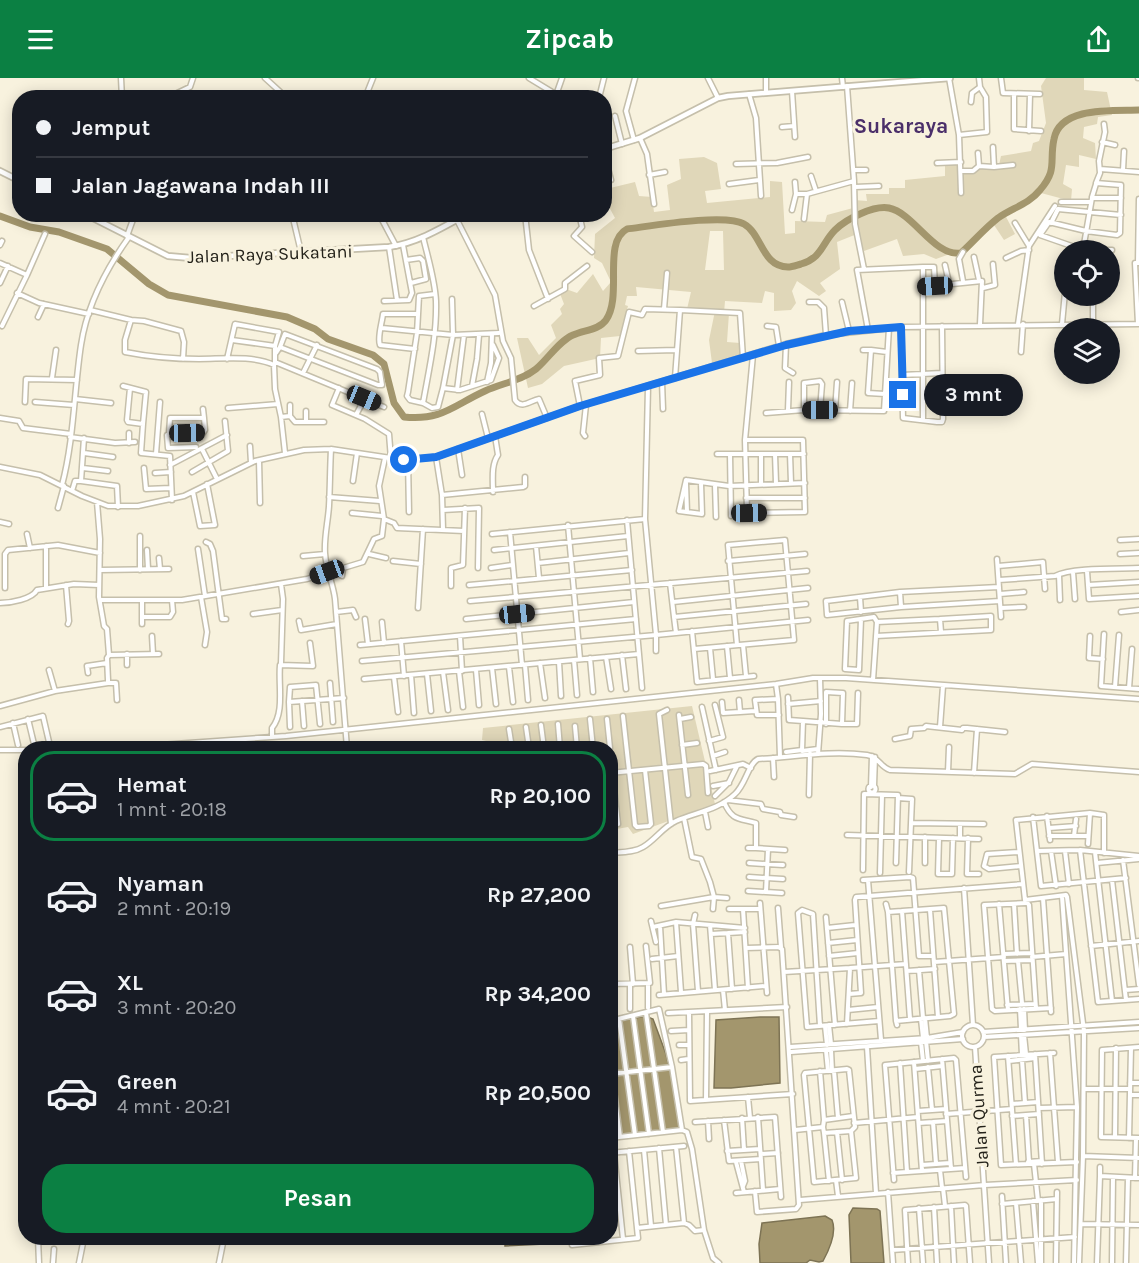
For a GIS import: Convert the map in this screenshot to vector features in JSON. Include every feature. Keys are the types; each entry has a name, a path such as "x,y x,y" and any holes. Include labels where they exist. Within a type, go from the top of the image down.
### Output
{"main road":[{"path":"612,148 640,138 718,98 949,78"},
{"name":"Jalan Raya Sukatani","path":"101,222 168,256 184,258 389,247 425,237 453,222"}],"street":[{"path":"184,90 192,86 193,78"},
{"path":"265,78 278,90"},
{"path":"529,78 546,90"},
{"path":"634,140 626,111 635,78"},
{"path":"708,78 718,98"},
{"path":"766,78 766,93"},
{"path":"842,78 845,86 854,170 855,224 864,269"},
{"path":"876,78 877,85"},
{"path":"949,78 959,135 961,193"},
{"path":"959,135 987,132 986,97 980,87 979,78"},
{"path":"1001,78 1003,93 1040,94"},
{"path":"971,102 972,93 980,87"},
{"path":"792,91 795,137"},
{"path":"749,94 756,118 761,196"},
{"path":"1014,94 1014,129 1041,131"},
{"path":"1029,131 1030,94"},
{"path":"615,116 622,144"},
{"path":"1085,240 1091,200 1100,168 1098,161 1104,124"},
{"path":"782,128 794,126"},
{"path":"640,138 647,154 654,204"},
{"path":"1102,142 1115,145"},
{"path":"993,147 994,167"},
{"path":"1124,152 1124,170"},
{"path":"978,153 979,166"},
{"path":"736,164 760,164 808,157"},
{"path":"937,163 961,162"},
{"path":"961,171 973,171 979,166 1013,165"},
{"path":"1100,168 1139,172"},
{"path":"854,170 866,170"},
{"path":"649,175 665,172"},
{"path":"811,176 816,191"},
{"path":"729,184 759,180"},
{"path":"796,194 807,194 854,181"},
{"path":"792,210 796,194 795,182"},
{"path":"1054,240 1040,234 1047,223 1118,235 1121,232 1120,184 1096,184"},
{"path":"855,187 879,186"},
{"path":"804,219 807,194"},
{"path":"1061,202 1121,198"},
{"path":"1120,324 1139,324 1135,263 1139,263 1139,199"},
{"path":"1021,352 1020,324 1029,248 1055,206"},
{"path":"1052,223 1054,213 1058,209 1121,215"},
{"path":"58,508 63,486 81,343 90,312 109,266 128,236 132,222"},
{"path":"294,222 300,252"},
{"path":"384,301 410,299 412,293 406,260 400,245 385,222"},
{"path":"458,222 495,295 503,341 511,358 515,400 520,405 539,399 547,417"},
{"path":"526,222 529,250 549,299"},
{"path":"581,222 582,227 574,236 592,252"},
{"path":"1014,223 1029,248"},
{"path":"2,326 45,234"},
{"path":"423,403 433,354 435,294 425,237"},
{"path":"389,247 397,300"},
{"path":"1006,258 1029,248"},
{"path":"963,252 959,259 963,282"},
{"path":"974,257 979,280 983,282 980,324"},
{"path":"406,260 420,258 423,261 426,279 411,283"},
{"path":"0,263 27,275"},
{"path":"983,288 995,285 993,264"},
{"path":"945,265 949,283"},
{"path":"0,284 8,266"},
{"path":"534,306 566,289 565,283 587,266"},
{"path":"922,267 923,420"},
{"path":"868,330 858,270 934,267 935,286"},
{"path":"664,309 667,273"},
{"path":"923,287 979,280"},
{"path":"17,293 44,304 144,321 181,331 184,342 183,359"},
{"path":"435,294 419,296 417,333 407,396 411,401 423,403 432,408 438,407 453,334 452,299"},
{"path":"809,302 818,302 824,308 825,335"},
{"path":"842,302 849,331"},
{"path":"39,317 44,304"},
{"path":"580,406 575,381 600,375 599,358 618,356 629,312 642,315 644,309 664,309 740,313 743,357"},
{"path":"675,378 680,310"},
{"path":"415,349 380,345 378,337 384,313 418,314"},
{"path":"131,320 125,340 125,352 153,358 227,358 275,363 384,406"},
{"path":"227,358 231,339 235,324 279,332 377,369 380,372 382,385 278,346 231,339"},
{"path":"0,467 40,476 97,502 118,507 138,506 172,500 193,492 251,462 285,453 331,450 391,459 436,457 580,406 779,346 825,335 901,327 1054,324"},
{"path":"767,326 776,327 779,346"},
{"path":"901,327 904,419 943,421 942,326"},
{"path":"382,328 417,333 464,335 499,333"},
{"path":"766,413 820,410 882,413 885,410 889,328"},
{"path":"279,332 275,363 285,453"},
{"path":"278,346 285,334"},
{"path":"472,386 479,334"},
{"path":"487,383 493,345 492,334"},
{"path":"457,390 464,335"},
{"path":"303,373 317,345"},
{"path":"443,388 457,390 487,383 494,377 499,358 493,345"},
{"path":"786,345 786,368 793,373"},
{"path":"52,378 56,350"},
{"path":"638,351 676,350"},
{"path":"863,350 887,352"},
{"path":"871,350 867,393 885,394"},
{"path":"745,440 803,440 804,512 749,513 747,511 745,440 753,355"},
{"path":"902,375 942,373"},
{"path":"25,402 25,379 76,380"},
{"path":"804,410 804,383 820,381 822,384 820,410"},
{"path":"662,382 663,409"},
{"path":"788,410 789,382"},
{"path":"835,411 837,382"},
{"path":"850,411 852,383"},
{"path":"123,386 146,392 141,453 169,456"},
{"path":"648,387 645,519 656,651"},
{"path":"130,388 127,420 143,424"},
{"path":"339,388 332,405 390,434 391,459"},
{"path":"356,415 364,398"},
{"path":"75,399 111,403"},
{"path":"35,402 74,405"},
{"path":"156,454 160,402"},
{"path":"228,408 278,404"},
{"path":"290,405 290,416 293,421 324,422"},
{"path":"585,436 583,433 586,405"},
{"path":"168,434 204,433 203,409"},
{"path":"306,411 306,422"},
{"path":"482,414 488,438"},
{"path":"281,417 290,416"},
{"path":"0,418 19,421 23,428 84,438 135,442"},
{"path":"172,500 169,448 167,447 170,418 204,418"},
{"path":"192,472 228,452 225,421"},
{"path":"129,433 129,443"},
{"path":"170,465 227,435"},
{"path":"493,492 493,470 495,457 498,455 495,436"},
{"path":"81,481 84,438"},
{"path":"250,446 251,462"},
{"path":"169,448 196,447"},
{"path":"202,449 217,478"},
{"path":"458,449 462,475"},
{"path":"331,450 329,497 324,532 325,555 327,572 333,586 347,741"},
{"path":"84,453 113,457"},
{"path":"353,481 357,453"},
{"path":"717,454 804,454"},
{"path":"730,454 731,516"},
{"path":"761,454 761,484"},
{"path":"775,454 776,483"},
{"path":"790,454 791,483"},
{"path":"436,457 442,495 443,529"},
{"path":"100,600 172,600 203,597 307,579 363,562 369,554 374,539 381,537 383,518 379,486 385,458"},
{"path":"259,459 260,503"},
{"path":"408,460 409,512"},
{"path":"83,468 108,471"},
{"path":"144,468 146,489 171,488"},
{"path":"155,473 171,472"},
{"path":"442,495 493,492 525,487 525,477"},
{"path":"686,480 729,486 805,483"},
{"path":"686,480 687,512"},
{"path":"686,480 679,510 687,512 702,514 701,483"},
{"path":"72,491 75,481 117,486 118,507"},
{"path":"193,492 200,526 215,525 207,484"},
{"path":"715,485 716,517"},
{"path":"329,497 380,501"},
{"path":"746,498 805,498"},
{"path":"97,502 99,585 109,655 107,655 108,683"},
{"path":"451,586 451,568 463,565 465,508"},
{"path":"443,510 479,508 478,568"},
{"path":"352,513 383,518 394,523 397,528 464,531"},
{"path":"492,534 645,519"},
{"path":"627,520 642,688"},
{"path":"0,522 9,524"},
{"path":"568,525 579,642 577,695"},
{"path":"418,608 423,529"},
{"path":"510,532 518,630 528,700"},
{"path":"27,534 30,549"},
{"path":"140,536 141,570"},
{"path":"494,550 628,536"},
{"path":"1120,540 1139,539"},
{"path":"694,649 793,640 788,555 786,542 783,540 729,544 728,561 737,645"},
{"path":"206,542 210,544 213,551 222,619 226,619"},
{"path":"46,546 46,588"},
{"path":"5,588 2,568 6,551 66,546 100,553"},
{"path":"536,546 539,578"},
{"path":"198,549 207,632 205,645"},
{"path":"147,550 148,569"},
{"path":"538,563 630,553"},
{"path":"1120,554 1139,553"},
{"path":"369,554 386,558"},
{"path":"728,561 805,554"},
{"path":"303,556 325,555"},
{"path":"159,558 160,569"},
{"path":"997,559 1001,617"},
{"path":"393,561 420,564"},
{"path":"998,566 1043,562 1045,589"},
{"path":"491,568 512,565"},
{"path":"100,570 169,568"},
{"path":"342,576 343,568"},
{"path":"999,580 1139,568"},
{"path":"469,585 632,570"},
{"path":"470,601 807,571"},
{"path":"1087,571 1089,599 1139,596"},
{"path":"1073,572 1075,599"},
{"path":"1059,574 1060,600"},
{"path":"1088,585 1139,582"},
{"path":"670,583 676,633"},
{"path":"272,736 272,728 278,722 281,690 278,682 281,663 283,599 281,584"},
{"path":"66,585 68,624"},
{"path":"0,603 34,595 36,590 46,588 66,585 99,585"},
{"path":"999,587 900,592 826,601 827,615 901,607 1000,601"},
{"path":"672,602 808,588"},
{"path":"900,592 901,607"},
{"path":"1000,594 1024,592"},
{"path":"860,597 861,612"},
{"path":"142,600 142,624"},
{"path":"142,617 170,617 173,612 172,600"},
{"path":"466,619 634,602"},
{"path":"674,617 806,604"},
{"path":"1000,608 1024,606"},
{"path":"253,614 282,610"},
{"path":"336,612 353,610 356,617"},
{"path":"1121,612 1139,610"},
{"path":"876,636 991,630 991,616 877,622"},
{"path":"861,619 859,670 845,669 848,621 861,619 874,617 877,622 873,680"},
{"path":"365,619 368,644"},
{"path":"360,645 636,619"},
{"path":"940,619 941,632"},
{"path":"362,662 808,620"},
{"path":"299,621 301,630 337,624"},
{"path":"382,622 384,643"},
{"path":"692,632 697,682 754,676"},
{"path":"1104,634 1101,686 1139,689"},
{"path":"1115,687 1119,635"},
{"path":"152,636 153,654"},
{"path":"460,636 463,707"},
{"path":"1090,636 1089,658 1103,659"},
{"path":"401,641 404,676"},
{"path":"281,663 313,666 310,643"},
{"path":"743,645 746,676"},
{"path":"727,646 730,678"},
{"path":"710,648 713,679"},
{"path":"1129,688 1132,649"},
{"path":"127,654 127,665"},
{"path":"109,655 159,654"},
{"path":"364,679 639,654"},
{"path":"622,655 626,689"},
{"path":"606,657 611,690"},
{"path":"590,658 593,692"},
{"path":"559,662 561,696"},
{"path":"88,673 87,666 107,663"},
{"path":"540,663 545,698"},
{"path":"509,666 513,702"},
{"path":"492,668 496,704"},
{"path":"49,669 55,692"},
{"path":"476,670 479,705"},
{"path":"443,672 448,710"},
{"path":"427,674 431,711"},
{"path":"411,675 414,713"},
{"path":"394,677 398,712"},
{"path":"818,751 820,678"},
{"path":"208,741 346,731 820,678 873,680 943,688 1139,699"},
{"path":"0,706 55,692 108,683 116,683 117,700"},
{"path":"330,683 333,722"},
{"path":"776,684 780,757"},
{"path":"290,727 290,687 316,685 320,724"},
{"path":"940,727 943,688"},
{"path":"826,724 826,693 843,693 842,724"},
{"path":"788,697 789,720 819,724 856,724 858,693"},
{"path":"289,702 344,698"},
{"path":"778,699 755,700 755,711 757,715 779,715"},
{"path":"739,700 740,712"},
{"path":"302,701 304,726"},
{"path":"788,704 821,701"},
{"path":"722,702 723,713 755,711"},
{"path":"709,741 723,737 716,705"},
{"path":"702,707 716,770"},
{"path":"667,711 659,714 671,824"},
{"path":"623,716 637,828 651,824 645,770"},
{"path":"0,727 44,717 49,741"},
{"path":"688,795 680,717 691,717"},
{"path":"590,719 592,741"},
{"path":"607,719 609,741"},
{"path":"28,720 33,741"},
{"path":"802,753 803,721"},
{"path":"14,723 18,745"},
{"path":"558,724 559,741"},
{"path":"542,725 543,741"},
{"path":"575,726 576,741"},
{"path":"895,739 910,736 911,729 924,729 926,726 1005,732"},
{"path":"526,727 528,741"},
{"path":"509,729 511,741"},
{"path":"974,773 977,729"},
{"path":"0,742 1,750 18,750"},
{"path":"682,745 697,743"},
{"path":"948,772 949,747"},
{"path":"786,752 810,754 818,751"},
{"path":"618,853 630,852 643,847 671,824 705,812 726,801 745,782 755,760 818,751 873,757 886,769 1015,774 1032,764 1139,772"},
{"path":"713,756 725,752"},
{"path":"809,795 810,754"},
{"path":"872,791 873,757"},
{"path":"773,758 774,777"},
{"path":"710,771 743,764 751,768"},
{"path":"618,772 705,765 708,793"},
{"path":"715,796 734,775 737,765"},
{"path":"713,786 729,782"},
{"path":"863,870 864,794 872,791 882,795 898,795 898,798 912,799 909,872"},
{"path":"880,873 882,795"},
{"path":"896,864 898,798"},
{"path":"726,801 761,804 763,809 794,817"},
{"path":"726,801 728,812 736,818 756,823 756,848"},
{"path":"705,812 708,827"},
{"path":"1088,844 1089,813"},
{"path":"1036,1006 1029,905 1023,884 1016,820 1089,813 1105,817 1104,853"},
{"path":"1047,816 1050,838 1088,836"},
{"path":"1033,817 1041,886 1126,878"},
{"path":"684,818 692,857"},
{"path":"1074,836 1076,819"},
{"path":"911,823 984,824"},
{"path":"960,824 960,838"},
{"path":"1048,828 1076,826"},
{"path":"847,835 979,839"},
{"path":"925,837 925,863"},
{"path":"939,838 938,874 952,874 953,838"},
{"path":"968,838 967,874 979,874"},
{"path":"748,848 785,850"},
{"path":"766,892 768,849"},
{"path":"1065,850 1069,884"},
{"path":"1037,851 1080,850 1139,860"},
{"path":"1080,850 1098,1010"},
{"path":"1051,851 1056,886"},
{"path":"1019,852 987,854 984,866 989,869 1021,866"},
{"path":"1095,852 1112,1001"},
{"path":"686,857 700,859 714,897 713,909"},
{"path":"1097,863 1139,860"},
{"path":"1123,861 1136,941 1139,987 1125,990"},
{"path":"749,863 783,865"},
{"path":"749,877 783,879"},
{"path":"881,1040 871,896 866,880 910,877 914,880 919,956 933,956"},
{"path":"1112,880 1126,1000"},
{"path":"849,994 861,993 855,898 1023,884"},
{"path":"964,888 973,1025"},
{"path":"748,891 782,893"},
{"path":"1062,896 1077,1107 1077,1162 1081,1224 1079,1263"},
{"path":"661,906 714,897 727,898"},
{"path":"984,905 1014,904 1043,898 1067,897 1084,1031 1083,1156 1079,1180 1074,1263"},
{"path":"1007,1005 1022,1004 1051,1010 1043,898"},
{"path":"984,900 992,1009 995,1011 1036,1006"},
{"path":"760,903 766,993"},
{"path":"886,904 896,1023 910,1019 954,1014 945,909 888,912"},
{"path":"999,904 1008,1010"},
{"path":"1014,904 1017,954"},
{"path":"754,1191 757,1212 796,1209 799,1205 787,1007 778,908"},
{"path":"729,909 760,909"},
{"path":"743,909 748,988"},
{"path":"838,1118 829,1047 825,1026 817,971 813,914 802,910 798,913 806,1026 808,1028 825,1026 835,1025 879,1022"},
{"path":"930,910 938,1017"},
{"path":"902,911 910,1019"},
{"path":"695,915 693,924 698,992"},
{"path":"826,917 835,1025"},
{"path":"651,921 662,958 662,995 765,986"},
{"path":"653,927 676,922 745,930"},
{"path":"676,922 681,992"},
{"path":"827,928 855,925"},
{"path":"658,942 660,926"},
{"path":"710,926 715,990"},
{"path":"711,934 745,930"},
{"path":"728,933 732,989"},
{"path":"828,943 857,940"},
{"path":"1091,946 1136,941"},
{"path":"658,942 648,944 650,983 648,984 647,1010 663,1132"},
{"path":"630,947 632,984 630,1009"},
{"path":"746,948 781,947"},
{"path":"829,956 858,953"},
{"path":"934,962 1017,954 1032,957"},
{"path":"1004,957 1018,961 1032,957 1066,954"},
{"path":"652,959 678,956"},
{"path":"1018,961 1022,1004"},
{"path":"784,972 906,964"},
{"path":"848,1024 850,969"},
{"path":"907,971 935,969"},
{"path":"919,970 925,1061"},
{"path":"654,975 662,974"},
{"path":"618,984 648,984"},
{"path":"723,990 725,1010"},
{"path":"1098,1002 1139,999"},
{"path":"668,1013 787,1007"},
{"path":"848,1010 878,1007"},
{"path":"634,1135 620,1019 647,1010 659,1009 672,1067 682,1130"},
{"path":"1022,1009 1025,1103"},
{"path":"689,1012 689,1100 793,1095"},
{"path":"706,1100 707,1012"},
{"path":"633,1016 649,1134"},
{"path":"984,1035 1139,1022"},
{"path":"790,1050 867,1047 925,1040 963,1032 973,1025 980,1027 984,1035 981,1043 975,1047 968,1045 963,1039 963,1032"},
{"path":"1072,1029 1084,1031 1139,1028"},
{"path":"671,1031 689,1030"},
{"path":"829,1047 881,1040 963,1039"},
{"path":"867,1041 876,1193"},
{"path":"678,1046 688,1045"},
{"name":"Jalan Qurma","path":"975,1047 989,1263"},
{"path":"1101,1144 1102,1048 1139,1047"},
{"path":"1115,1137 1116,1048"},
{"path":"1129,1138 1131,1048"},
{"path":"1058,1162 1052,1053 993,1058 1001,1165 1077,1162"},
{"path":"1008,1056 1016,1164"},
{"path":"1008,1061 1023,1056"},
{"path":"1035,1056 1042,1162"},
{"path":"681,1060 688,1059"},
{"path":"942,1059 951,1169"},
{"path":"894,1180 885,1066 942,1059 956,1059 966,1177"},
{"path":"914,1062 922,1168"},
{"path":"900,1063 908,1172"},
{"path":"915,1069 942,1066"},
{"path":"618,1073 672,1067"},
{"path":"928,1067 932,1110"},
{"path":"849,1070 854,1123 854,1130 851,1131 856,1177 816,1182 813,1180 804,1075 805,1073 832,1071 849,1070"},
{"path":"820,1071 829,1180"},
{"path":"1130,1083 1139,1083"},
{"path":"1084,1089 1115,1089 1139,1095"},
{"path":"748,1097 750,1118"},
{"path":"918,1111 979,1112 1038,1102"},
{"path":"1039,1108 1077,1107"},
{"path":"775,1108 781,1197"},
{"path":"1012,1116 1039,1114"},
{"path":"1026,1115 1041,1240 1039,1263"},
{"path":"824,1120 853,1116"},
{"path":"695,1122 775,1117"},
{"path":"742,1118 744,1150"},
{"path":"758,1118 763,1190"},
{"path":"854,1123 904,1118 933,1122 947,1120"},
{"path":"724,1120 729,1161 778,1153"},
{"path":"708,1121 709,1139"},
{"path":"933,1122 936,1164"},
{"path":"618,1123 620,1137 682,1130 687,1132 692,1149 704,1230 713,1258 719,1263"},
{"path":"795,1130 824,1127"},
{"path":"824,1133 851,1131"},
{"path":"837,1132 842,1180"},
{"path":"1100,1176 1137,1178 1138,1138 1101,1137"},
{"path":"618,1152 684,1146"},
{"path":"676,1147 684,1223"},
{"path":"659,1149 666,1225"},
{"path":"644,1150 651,1227"},
{"path":"727,1151 744,1150 761,1154"},
{"path":"618,1239 638,1238 629,1151"},
{"path":"1083,1156 1137,1158"},
{"path":"739,1161 745,1181 744,1192"},
{"path":"893,1173 950,1163"},
{"path":"1097,1263 1100,1167"},
{"path":"922,1168 940,1170 965,1168"},
{"path":"940,1170 945,1206"},
{"path":"1112,1263 1113,1177"},
{"path":"1126,1263 1128,1178"},
{"path":"836,1180 838,1196"},
{"path":"800,1200 1079,1180"},
{"path":"736,1192 780,1189"},
{"path":"888,1192 893,1263"},
{"path":"1056,1263 1058,1192"},
{"path":"1002,1196 1006,1263"},
{"path":"1002,1204 1057,1199"},
{"path":"618,1200 623,1239"},
{"path":"1037,1201 1035,1241 1039,1263"},
{"path":"1016,1203 1021,1263"},
{"path":"908,1263 905,1210 966,1205 970,1263"},
{"path":"951,1206 954,1263"},
{"path":"934,1207 938,1263"},
{"path":"919,1208 923,1263"},
{"path":"637,1228 684,1223 695,1232 704,1230"},
{"path":"1081,1224 1139,1225"},
{"path":"892,1251 1075,1238"},
{"path":"38,1245 39,1263"},
{"path":"79,1263 83,1245"},
{"path":"219,1263 223,1245"},
{"path":"53,1263 54,1249"}],"shaded area":[{"path":"1046,78 1084,78 1084,90 1107,92 1112,115 1098,117 1097,124 1084,127 1083,138 1095,143 1096,159 1079,155 1079,167 1066,165 1063,184 1072,189 1071,201 1041,193 1016,209 1004,213 1015,234 1004,240 992,222 969,247 936,259 924,254 903,256 897,239 864,251 857,234 837,242 840,269 820,283 826,291 819,296 797,281 792,291 796,303 791,310 774,311 774,293 765,291 762,303 725,301 724,313 729,313 727,342 740,343 742,355 712,363 709,340 715,311 687,309 691,292 636,287 637,296 627,296 625,305 628,306 620,336 601,338 600,358 564,366 542,384 528,388 517,338 528,338 539,355 556,338 551,325 562,314 560,309 564,304 559,291 563,288 577,293 593,274 603,291 611,282 602,263 594,258 595,234 615,218 612,212 612,188 635,182 639,196 652,197 654,212 670,210 667,185 681,179 679,159 704,157 717,163 721,189 705,191 707,203 770,197 770,181 782,182 785,234 795,233 795,221 825,222 827,215 853,208 854,200 867,201 866,194 889,194 889,188 905,188 905,180 945,176 945,162 960,162 960,170 999,165 1001,156 1031,151 1033,143 1039,141 1046,123 1041,86","holes":["710,231 723,231 724,270 705,270"]},
{"path":"692,706 715,804 633,834 628,827 618,829 618,741 486,741 482,740 483,728"},
{"path":"645,1016 653,1019 666,1054 682,1122 681,1127 618,1135 618,1021"},
{"path":"779,1017 780,1083 714,1088 716,1020"},
{"path":"853,1208 880,1211 884,1263 851,1263 849,1215"},
{"path":"825,1216 832,1220 834,1230 823,1261 760,1263 759,1244 762,1223"}],"waterway":[{"path":"16,222 59,232 107,249 149,284 168,295 287,317 315,329 328,339 373,355 384,364 394,403 404,417 428,417 447,411 485,391 524,376 536,369 568,338 603,323 611,310 616,245 620,236 627,229 688,221 735,221 750,229 773,262 779,266 790,267 813,258 835,230 846,222 868,211 889,208 907,218 942,248 961,253 988,226 1036,195 1046,183 1051,171 1054,139 1058,128 1066,121 1089,112 1139,110"},
{"path":"0,216 12,220"}],"district":[{"name":"Sukaraya","path":"901,126"}],"route":[{"path":"404,460 436,457 580,406 786,345 849,331 901,327 903,395"}]}
